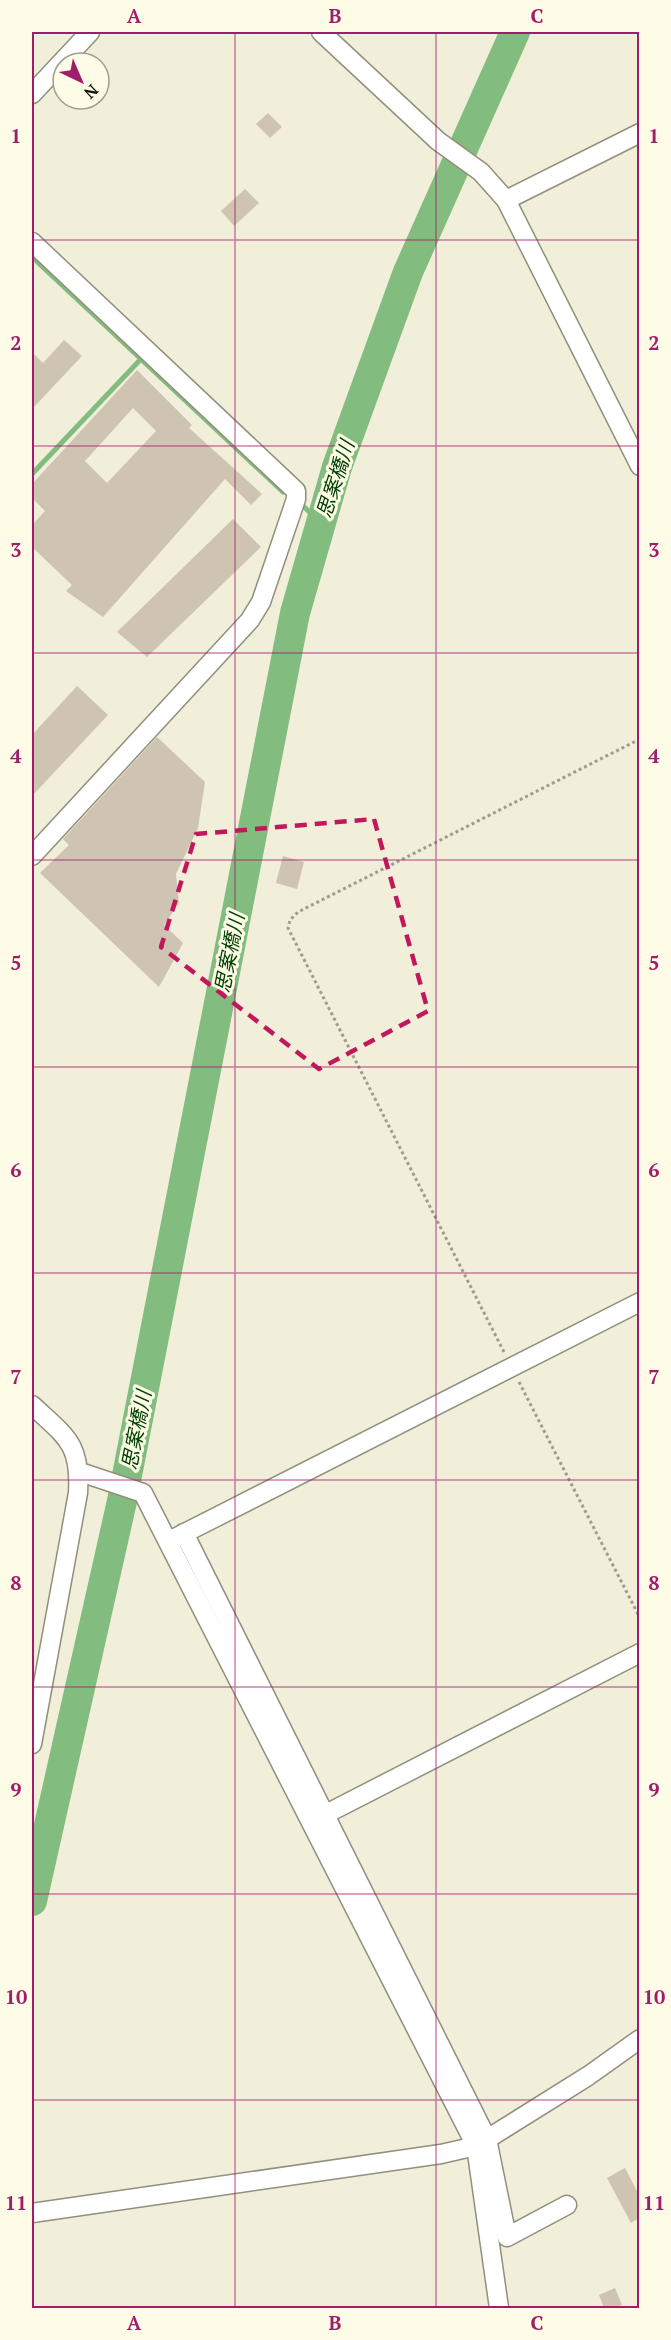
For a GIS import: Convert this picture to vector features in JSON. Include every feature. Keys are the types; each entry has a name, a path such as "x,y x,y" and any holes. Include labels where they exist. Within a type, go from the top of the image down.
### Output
{"street":[{"path":"32,94 90,32"},
{"path":"321,32 438,141 482,172 506,201 639,466"},
{"path":"506,201 639,134"},
{"path":"32,242 296,491 296,499 261,602 250,620 32,856"},
{"path":"177,1537 639,1302"},
{"path":"32,1405 70,1443 86,1473 143,1492 177,1537 324,1815 481,2142 507,2237 567,2205"},
{"path":"32,1744 78,1493 86,1473"},
{"path":"177,1537 481,2142 499,2308"},
{"path":"324,1815 639,1653"},
{"path":"32,2213 441,2154 481,2142 588,2076 639,2039"}],"path":[{"path":"639,739 298,912 290,920 288,928 639,1618"}],"highlighted area":[{"path":"374,819 428,1011 319,1069 161,947 196,834"}],"building":[{"path":"268,113 282,127 270,138 256,124"},
{"path":"245,189 259,203 234,226 221,211"},
{"path":"64,340 82,356 32,409 32,352 43,363"},
{"path":"137,370 192,425 189,428 262,494 251,505 225,479 103,617 66,591 72,585 32,547 32,525 45,511 32,498 32,484","holes":["133,408 156,431 107,483 85,461"]},
{"path":"233,519 261,547 147,657 117,632"},
{"path":"77,686 108,715 32,796 32,735"},
{"path":"157,737 205,782 198,828 176,874 179,903 164,925 183,943 159,987 40,873 69,845 63,839"},
{"path":"283,856 304,862 297,889 276,883"},
{"path":"625,2168 639,2195 639,2218 631,2223 607,2178"},
{"path":"615,2288 622,2305 604,2308 599,2295"}],"waterway":[{"name":"思案橋川","path":"32,1901 122,1501 295,613 337,467 408,272 515,32"},
{"path":"32,257 283,492"},
{"path":"32,474 140,360"},
{"path":"300,503 320,522"}]}
